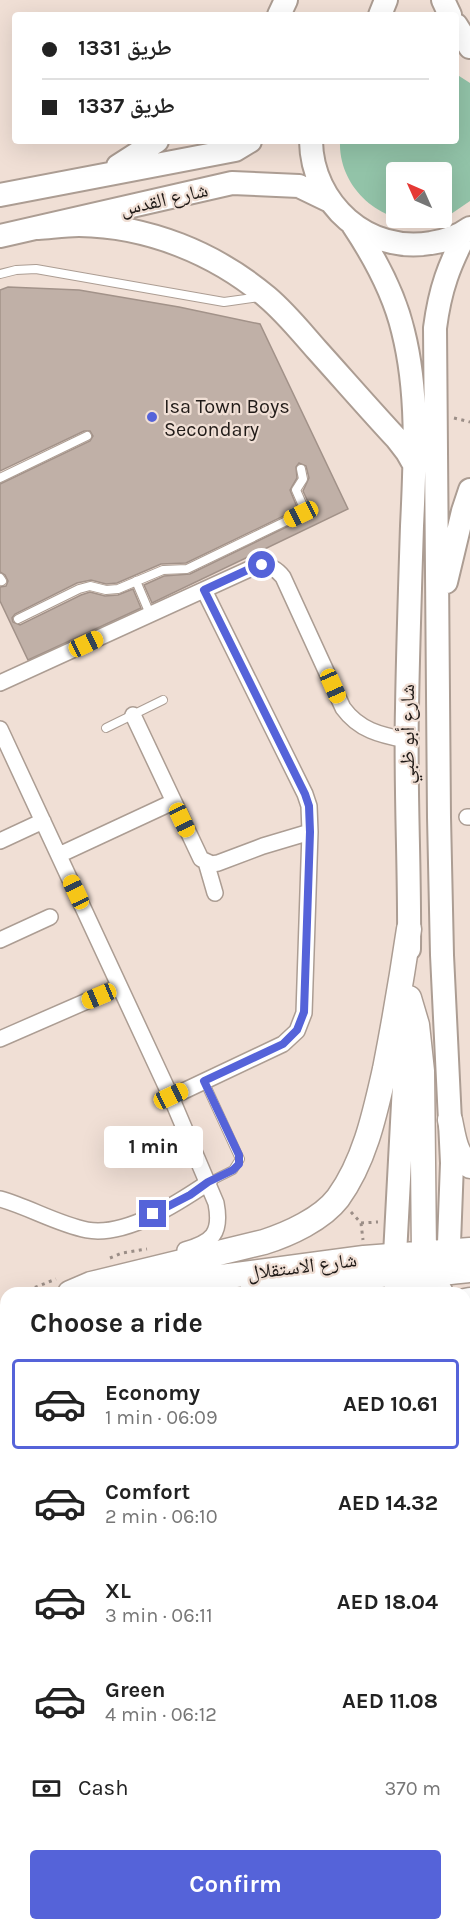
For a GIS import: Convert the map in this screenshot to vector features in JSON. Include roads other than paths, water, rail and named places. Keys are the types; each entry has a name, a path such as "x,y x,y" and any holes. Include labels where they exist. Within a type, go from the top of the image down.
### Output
{"main road":[{"path":"459,30 470,47"},
{"path":"104,174 152,144"},
{"name":"شارع القدس","path":"0,195 235,150 245,144"},
{"path":"311,144 317,178 328,200 353,225 374,237 421,245 445,241 468,230"},
{"name":"شارع القدس","path":"0,236 232,183 299,186 328,200"},
{"path":"38,228 80,225 121,229 161,238 200,252 236,273 268,298 397,439 415,466"},
{"name":"شارع أبو ظبي","path":"353,225 383,276 394,303 403,330 413,393 415,466 406,740 410,929 409,998"},
{"name":"شارع أبو ظبي","path":"450,1120 442,955 439,817 435,328 438,302 445,277 468,230"},
{"path":"439,612 470,490"},
{"path":"81,1287 101,1287 285,1235 306,1223 337,1199 356,1169 378,1100 410,929"},
{"path":"409,998 417,1025 422,1071 429,1273"},
{"path":"429,1273 461,1165 450,1120"},
{"name":"شارع الاستقلال","path":"101,1287 272,1269 429,1273"},
{"path":"304,1287 429,1273"}],"street":[{"path":"0,683 256,566 269,566 283,577 343,708 349,716 374,733 406,740"},
{"path":"171,1096 283,1044 297,1030 304,1012 309,806 204,590"},
{"path":"132,714 198,855 206,862 215,893"},
{"path":"0,729 171,1096 208,1182 218,1212 216,1230 209,1240 198,1246 143,1261 101,1287"},
{"path":"59,855 173,802"},
{"path":"0,841 43,821"},
{"path":"206,862 218,863 310,832"},
{"path":"0,940 50,917"},
{"path":"0,1039 119,987"},
{"path":"0,1199 77,1227 106,1231 126,1227 190,1195 208,1182"}],"lane":[{"path":"0,274 36,269 224,302 268,298"},
{"path":"0,478 87,436"},
{"path":"18,619 79,588 90,586 112,590 163,570 187,569 301,514 303,506 296,490 303,478 301,469"},
{"path":"136,581 150,614"},
{"path":"106,728 163,700"},
{"path":"204,1081 240,1159 239,1164 233,1170 208,1182"}],"place":[{"name":"Isa Town Boys Secondary","path":"152,417"}]}
